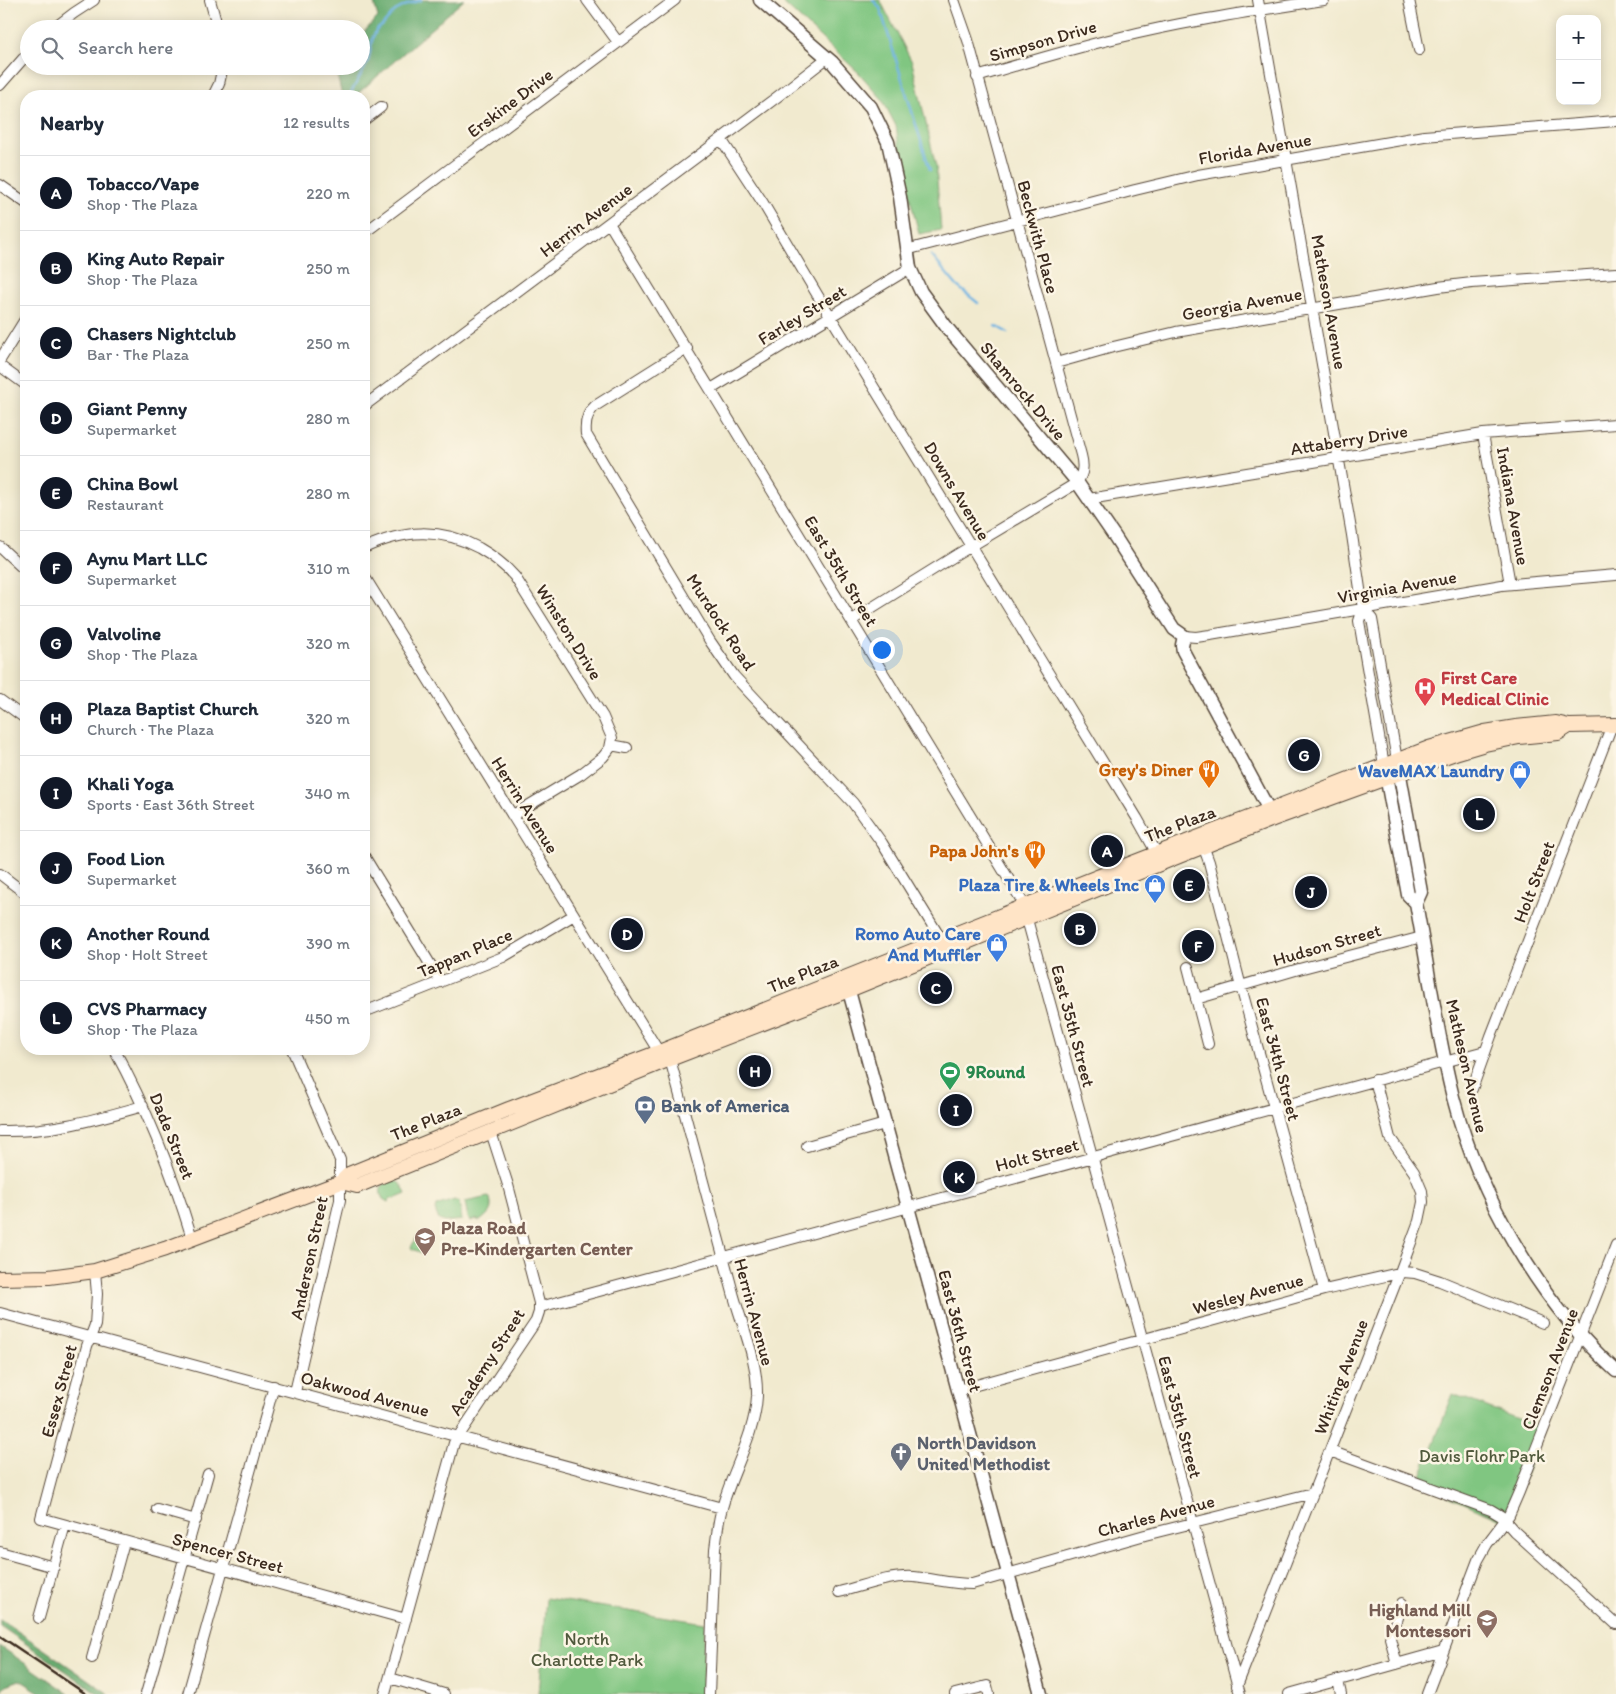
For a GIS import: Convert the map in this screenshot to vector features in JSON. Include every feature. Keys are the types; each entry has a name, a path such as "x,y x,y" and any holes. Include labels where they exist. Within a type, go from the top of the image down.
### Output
{"main road":[{"name":"The Plaza","path":"1202,841 1269,810 1392,769 1485,744 1519,737 1558,733 1569,726 1614,725"},
{"name":"The Plaza","path":"341,1182 357,1186 491,1132 665,1056 1202,841 1392,769"},
{"name":"The Plaza","path":"0,1278 49,1277 95,1271 164,1249 341,1182 349,1174 509,1109 665,1056"}],"street":[{"path":"65,20 94,0"},
{"path":"210,0 216,20"},
{"path":"587,0 618,42"},
{"name":"Erskine Drive","path":"370,228 675,0"},
{"name":"Shamrock Drive","path":"760,0 827,58 871,107 884,131 894,162 906,250 910,268 921,292 948,330 1090,499 1174,629 1184,636"},
{"name":"Beckwith Place","path":"954,0 978,77 1083,465 1083,470 1077,482"},
{"name":"Simpson Drive","path":"978,77 1118,38 1259,5 1324,0"},
{"path":"1409,0 1419,50"},
{"name":"Matheson Avenue","path":"1259,5 1363,609 1359,621 1421,892 1416,903 1445,1062 1455,1105 1470,1151 1498,1212 1514,1241 1537,1278 1581,1335 1616,1371"},
{"name":"Herrin Avenue","path":"370,402 827,58"},
{"path":"0,85 20,62"},
{"path":"217,90 222,75"},
{"path":"370,115 381,107"},
{"name":"Florida Avenue","path":"906,250 1135,190 1198,176 1424,136 1616,120"},
{"name":"Downs Avenue","path":"721,139 763,203 1160,858"},
{"path":"0,185 20,199"},
{"name":"East 35th Street","path":"609,223 1014,885 1025,912 1238,1690"},
{"name":"Farley Street","path":"712,389 910,268"},
{"name":"Georgia Avenue","path":"1056,364 1157,336 1438,287 1616,272"},
{"path":"0,360 20,328"},
{"name":"Murdock Road","path":"687,348 595,406 589,414 586,434 710,641 728,667 763,708 853,803 882,843 944,944"},
{"path":"0,366 20,381"},
{"name":"Attaberry Drive","path":"1090,499 1483,434 1616,424"},
{"name":"Indiana Avenue","path":"1483,434 1510,584"},
{"path":"852,620 1077,482"},
{"name":"Winston Drive","path":"370,546 394,536 414,533 436,533 456,538 482,550 508,568 597,707 610,732 612,745"},
{"path":"0,547 20,565"},
{"name":"Virginia Avenue","path":"1184,636 1210,635 1510,584 1616,575"},
{"name":"Herrin Avenue","path":"370,586 574,916 665,1056 752,1358 757,1396 752,1424 722,1508 715,1549 709,1694"},
{"path":"1184,636 1183,651 1269,810"},
{"path":"0,700 20,715"},
{"name":"Holt Street","path":"1472,1089 1485,1051 1614,725"},
{"path":"513,815 598,762 612,745 627,748"},
{"name":"East 34th Street","path":"1202,841 1210,862 1241,987 1324,1290"},
{"path":"370,866 441,982"},
{"path":"0,874 20,889"},
{"name":"Tappan Place","path":"370,1010 504,957 574,916"},
{"name":"Hudson Street","path":"1196,999 1299,969 1422,937"},
{"path":"1188,967 1208,1044"},
{"name":"East 36th Street","path":"847,984 1041,1694"},
{"name":"Holt Street","path":"540,1307 1485,1051"},
{"name":"Dade Street","path":"117,1055 157,1136 192,1238"},
{"name":"Anderson Street","path":"295,1055 340,1160 341,1182 340,1201 295,1392"},
{"name":"Whiting Avenue","path":"1238,1690 1419,1221 1423,1202 1422,1191 1414,1172 1390,1138 1375,1080"},
{"path":"0,1131 29,1131 63,1127 92,1121 143,1106"},
{"path":"807,1146 885,1124"},
{"name":"Academy Street","path":"385,1694 454,1443 536,1321 540,1307 508,1186 491,1132"},
{"name":"Clemson Avenue","path":"1427,1694 1478,1560 1487,1544 1506,1520 1519,1492 1616,1245"},
{"name":"Essex Street","path":"42,1518 95,1320 95,1271"},
{"name":"Wesley Avenue","path":"958,1390 1324,1290 1400,1272 1415,1273 1440,1281 1543,1323"},
{"name":"Oakwood Avenue","path":"0,1313 722,1508"},
{"path":"188,1694 274,1386"},
{"path":"1330,1451 1492,1510 1506,1520 1514,1531 1616,1624"},
{"path":"146,1694 208,1474"},
{"name":"Charles Avenue","path":"839,1592 898,1577 915,1577 957,1584 972,1584 1192,1523 1314,1492"},
{"path":"157,1509 196,1520"},
{"name":"Spencer Street","path":"42,1518 406,1619"},
{"path":"39,1618 65,1525"},
{"path":"92,1658 124,1542"},
{"path":"0,1552 54,1567"},
{"path":"1397,1664 1390,1638 1402,1603"},
{"path":"1289,1694 1443,1651"},
{"path":"390,1678 444,1694"},
{"path":"1338,1681 1341,1694"},
{"path":"955,1694 987,1686 989,1694"}],"green space":[{"path":"373,0 464,0 362,90 341,90 337,75 370,75 370,25 378,17"},
{"path":"780,0 880,0 912,62 936,167 941,230 919,234 901,162 896,126 882,99 859,73"},
{"path":"389,1181 396,1181 400,1184 406,1194 394,1199 391,1198 388,1202 383,1199 381,1188"},
{"path":"490,1198 491,1208 488,1213 480,1221 475,1219 471,1221 468,1218 465,1202"},
{"path":"454,1200 459,1202 462,1220 445,1222 439,1220 435,1210 436,1206"},
{"path":"418,1235 429,1239 422,1253 411,1247"},
{"name":"Davis Flohr Park","path":"1453,1394 1544,1429 1506,1521 1418,1483"},
{"name":"North Charlotte Park","path":"546,1598 705,1623 702,1694 538,1694"},
{"path":"0,1619 109,1694 99,1694 0,1626"},
{"path":"0,1646 69,1694 42,1694 20,1680 6,1685 0,1693"}],"waterway":[{"path":"370,52 377,29 395,11 421,0"},
{"path":"873,0 880,8 930,170"},
{"path":"352,90 361,75"},
{"path":"931,255 957,286 978,303"},
{"path":"996,326 1008,333"}],"railway":[{"path":"0,1636 86,1694"}],"place":[{"name":"First Care Medical Clinic","path":"1425,707"},
{"name":"Valvoline","path":"1304,755"},
{"name":"Grey's Diner","path":"1209,789"},
{"name":"WaveMAX Laundry","path":"1520,790"},
{"name":"CVS Pharmacy","path":"1479,814"},
{"name":"Tobacco/Vape","path":"1107,851"},
{"name":"Papa John's","path":"1035,870"},
{"name":"China Bowl","path":"1189,885"},
{"name":"Food Lion","path":"1311,892"},
{"name":"Plaza Tire & Wheels Inc","path":"1155,904"},
{"name":"King Auto Repair","path":"1080,929"},
{"name":"Giant Penny","path":"627,934"},
{"name":"Aynu Mart LLC","path":"1198,946"},
{"name":"Romo Auto Care And Muffler","path":"997,963"},
{"name":"Chasers Nightclub","path":"936,988"},
{"name":"Plaza Baptist Church","path":"755,1071"},
{"name":"9Round","path":"950,1091"},
{"name":"Khali Yoga","path":"956,1110"},
{"name":"Bank of America","path":"645,1125"},
{"name":"Another Round","path":"959,1177"},
{"name":"Plaza Road Pre-Kindergarten Center","path":"425,1257"},
{"name":"North Davidson United Methodist","path":"901,1472"},
{"name":"Highland Mill Montessori","path":"1487,1639"}]}
